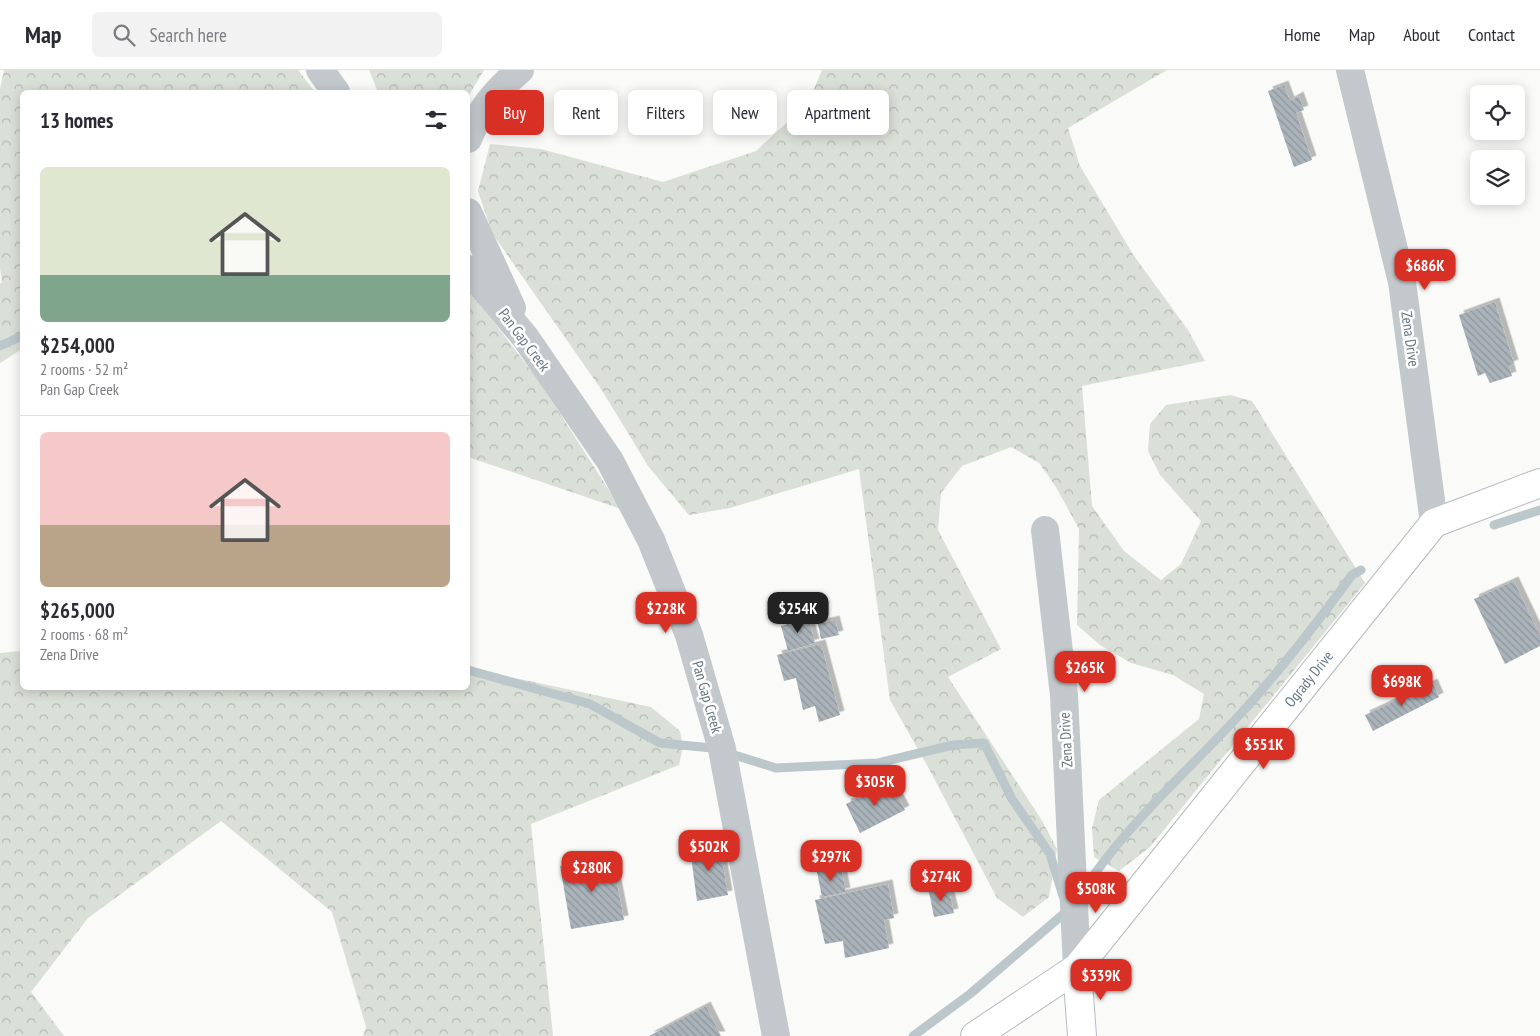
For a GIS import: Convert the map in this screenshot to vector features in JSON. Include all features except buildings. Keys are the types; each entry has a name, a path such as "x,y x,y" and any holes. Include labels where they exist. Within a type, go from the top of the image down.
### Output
{"street":[{"path":"320,70 335,90"},
{"path":"470,134 477,116 493,94 520,70"},
{"name":"Zena Drive","path":"1350,70 1402,282 1434,523"},
{"path":"470,216 525,337"},
{"name":"Pan Gap Creek","path":"470,271 525,337 610,461 651,540 689,635 722,749 776,1036"},
{"path":"1434,523 1540,483"},
{"name":"Ogrady Drive","path":"975,1036 1077,968 1434,523"},
{"name":"Zena Drive","path":"1045,530 1064,695 1077,968"},
{"path":"1077,968 1082,1036"}],"green space":[{"path":"4,70 298,70 313,90 20,90 20,350 0,363 0,284 2,282 0,268 0,89"},
{"path":"369,70 484,70 470,94 470,90 377,90"},
{"path":"822,70 1167,70 1068,128 1080,166 1134,256 1188,330 1205,361 1082,386 1092,506 1124,551 1161,580 1181,564 1201,521 1160,475 1148,451 1150,424 1166,405 1230,395 1252,401 1365,583 1150,847 1119,871 1094,857 1092,828 1099,800 1199,719 1204,694 1173,675 1131,663 1100,645 1077,625 1079,529 1056,487 1039,463 1011,447 962,466 941,493 938,530 1001,649 948,677 1041,819 1057,849 1049,897 1023,917 997,898 928,767 890,700 859,469 730,508 689,515 648,466 603,392 492,233 478,191 490,144 541,149 663,182 756,151 773,135 777,135 777,132 787,122 787,135 889,135 889,90 814,90"},
{"path":"470,291 541,384 621,509 470,458"},
{"path":"20,651 20,690 470,690 470,668 651,707 680,731 683,746 679,765 531,824 553,1036 363,1036 366,1027 332,912 221,821 88,918 31,992 64,1036 0,1036 0,653"}],"waterway":[{"path":"0,346 20,337"},
{"path":"1494,525 1540,510"},
{"path":"1093,876 1108,855 1159,798 1263,689 1309,633 1352,575 1361,570"},
{"path":"470,671 590,704 660,743 712,748 776,768 878,763 953,745 984,743 1012,799 1050,854 1063,896"},
{"path":"913,1036 970,994 1067,911 1066,908"}]}
